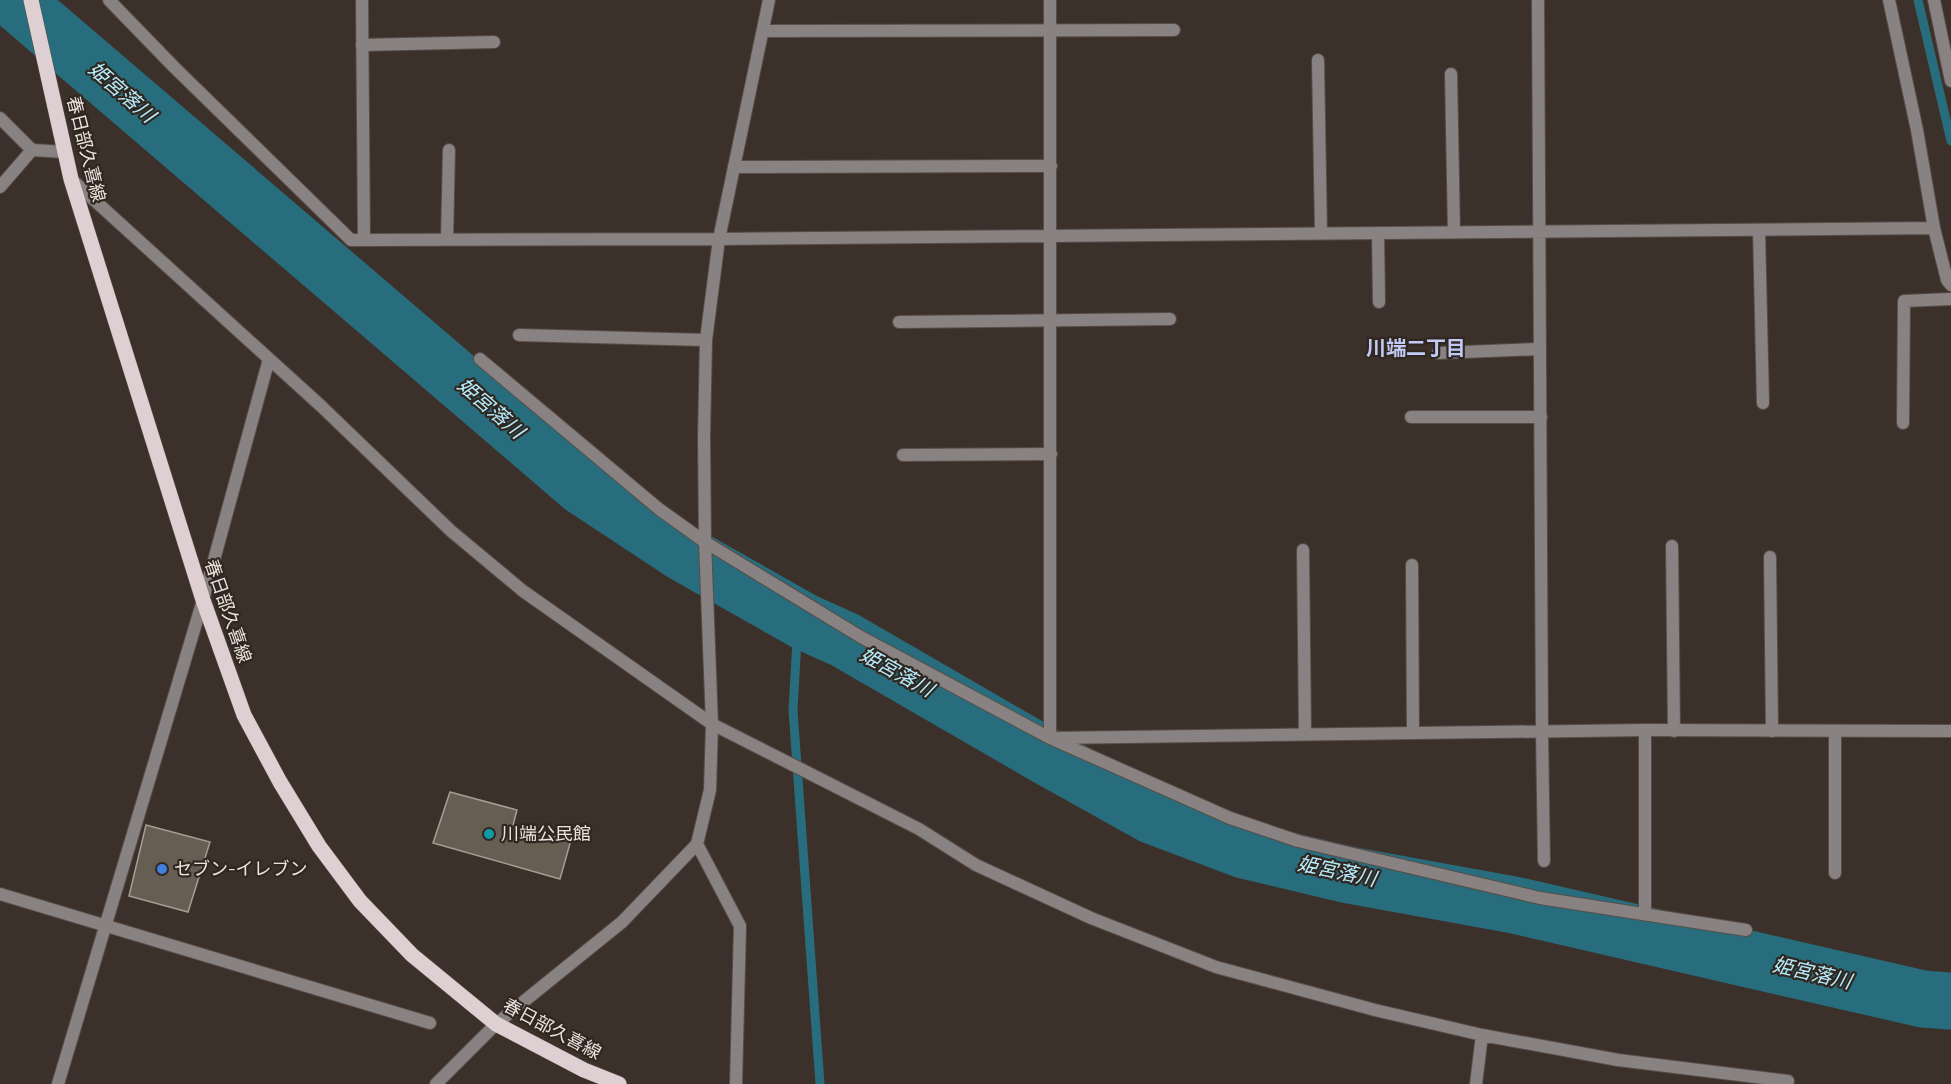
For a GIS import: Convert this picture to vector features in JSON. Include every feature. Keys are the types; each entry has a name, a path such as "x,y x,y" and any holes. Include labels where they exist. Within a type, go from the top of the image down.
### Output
{"main road":[{"name":"春日部久喜線","path":"31,0 71,179 203,600 244,715 280,782 320,846 360,901 412,955 496,1024 584,1070 620,1084"}],"street":[{"path":"109,0 351,240 1934,228"},
{"path":"362,0 364,240"},
{"path":"436,1084 496,1024 622,922 697,844 710,790 712,724 705,542 706,340 719,239 770,0"},
{"path":"1050,0 1050,738"},
{"path":"1538,0 1544,861"},
{"path":"1889,0 1917,130 1934,228 1947,280 1951,285"},
{"path":"1934,0 1951,81"},
{"path":"763,31 1174,30"},
{"path":"362,45 494,42"},
{"path":"1318,60 1321,233"},
{"path":"1451,74 1454,232"},
{"path":"0,118 32,150 65,152"},
{"path":"0,187 32,150"},
{"path":"447,239 449,150"},
{"path":"734,167 1051,165"},
{"path":"71,179 321,406 451,531 523,591 712,724 919,829 976,865 1091,918 1216,967 1375,1010 1482,1035 1618,1060 1788,1080"},
{"path":"1759,230 1763,403"},
{"path":"1378,233 1378,302"},
{"path":"1903,423 1904,301 1951,300"},
{"path":"899,322 1170,319"},
{"path":"519,335 706,340"},
{"path":"1438,353 1540,349"},
{"path":"58,1084 203,600 269,359"},
{"path":"480,359 651,502 705,542 861,637 1050,738 1230,818 1298,841 1540,898 1746,930"},
{"path":"1411,417 1541,417"},
{"path":"903,455 1051,454"},
{"path":"1672,546 1674,731"},
{"path":"1303,550 1305,734"},
{"path":"1770,557 1772,732"},
{"path":"1412,565 1413,733"},
{"path":"1050,738 1645,730 1951,731"},
{"path":"1645,730 1645,913"},
{"path":"1835,731 1835,873"},
{"path":"697,844 740,926 736,1084"},
{"path":"0,894 430,1023"},
{"path":"1476,1084 1482,1035"}],"building":[{"name":"川端公民館","path":"450,792 517,810 512,829 571,840 560,879 433,843"},
{"path":"146,825 210,842 188,912 129,896"}],"waterway":[{"name":"姫宮落川","path":"14,0 583,487 683,553 805,622 845,640 1151,815 1244,850 1349,875 1514,905 1923,999 1951,1001"},
{"path":"1918,0 1951,141"},
{"path":"805,622 797,640 793,710 820,1084"}],"place":[{"name":"川端公民館","path":"489,834"},
{"name":"セブン-イレブン","path":"162,869"}],"district":[{"name":"川端二丁目","path":"1416,348"}]}
